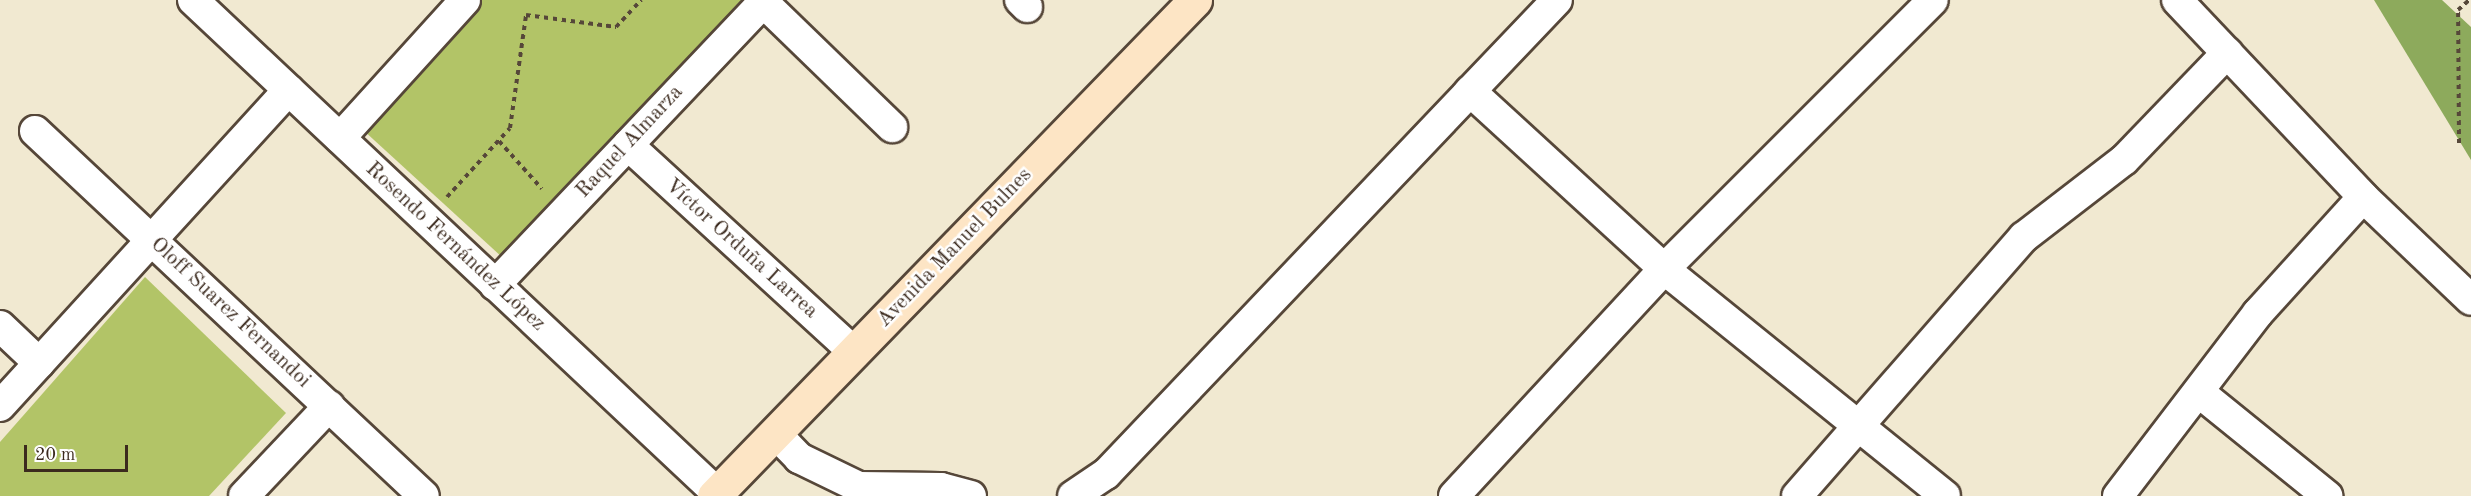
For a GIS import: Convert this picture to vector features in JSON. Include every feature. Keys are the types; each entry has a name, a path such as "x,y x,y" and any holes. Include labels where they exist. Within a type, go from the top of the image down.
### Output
{"street":[{"name":"Rosendo Fernández López","path":"193,0 716,495"},
{"path":"339,138 465,0"},
{"name":"Avenida Manuel Bulnes","path":"716,495 1195,0"},
{"path":"1073,496 1106,474 1557,0"},
{"path":"1454,496 1664,269 1933,0"},
{"path":"2177,0 2362,197 2471,300"},
{"path":"764,1 892,128"},
{"name":"Raquel Almarza","path":"495,285 764,1"},
{"path":"1797,496 1859,429 2024,237 2124,160 2227,53"},
{"path":"0,406 289,90"},
{"path":"1470,91 1664,269 1859,429 1945,496"},
{"name":"Oloff Suarez Fernandoi","path":"35,131 424,496"},
{"name":"Víctor Orduña Larrea","path":"628,145 854,352"},
{"path":"2118,496 2292,272 2362,197"},
{"path":"0,326 39,363"},
{"path":"2200,393 2327,496"},
{"path":"244,496 329,406"},
{"path":"775,433 799,458 833,478 888,492 941,488 971,496"}],"path":[{"path":"427,220 510,128 526,15 616,27 641,0"},
{"path":"2459,143 2458,10 2469,0"},
{"path":"499,141 563,213"}],"green space":[{"path":"482,0 744,0 503,258 362,129"},
{"path":"2374,0 2442,0 2471,27 2471,160"},
{"path":"145,277 286,413 209,496 0,496 0,442"}]}
